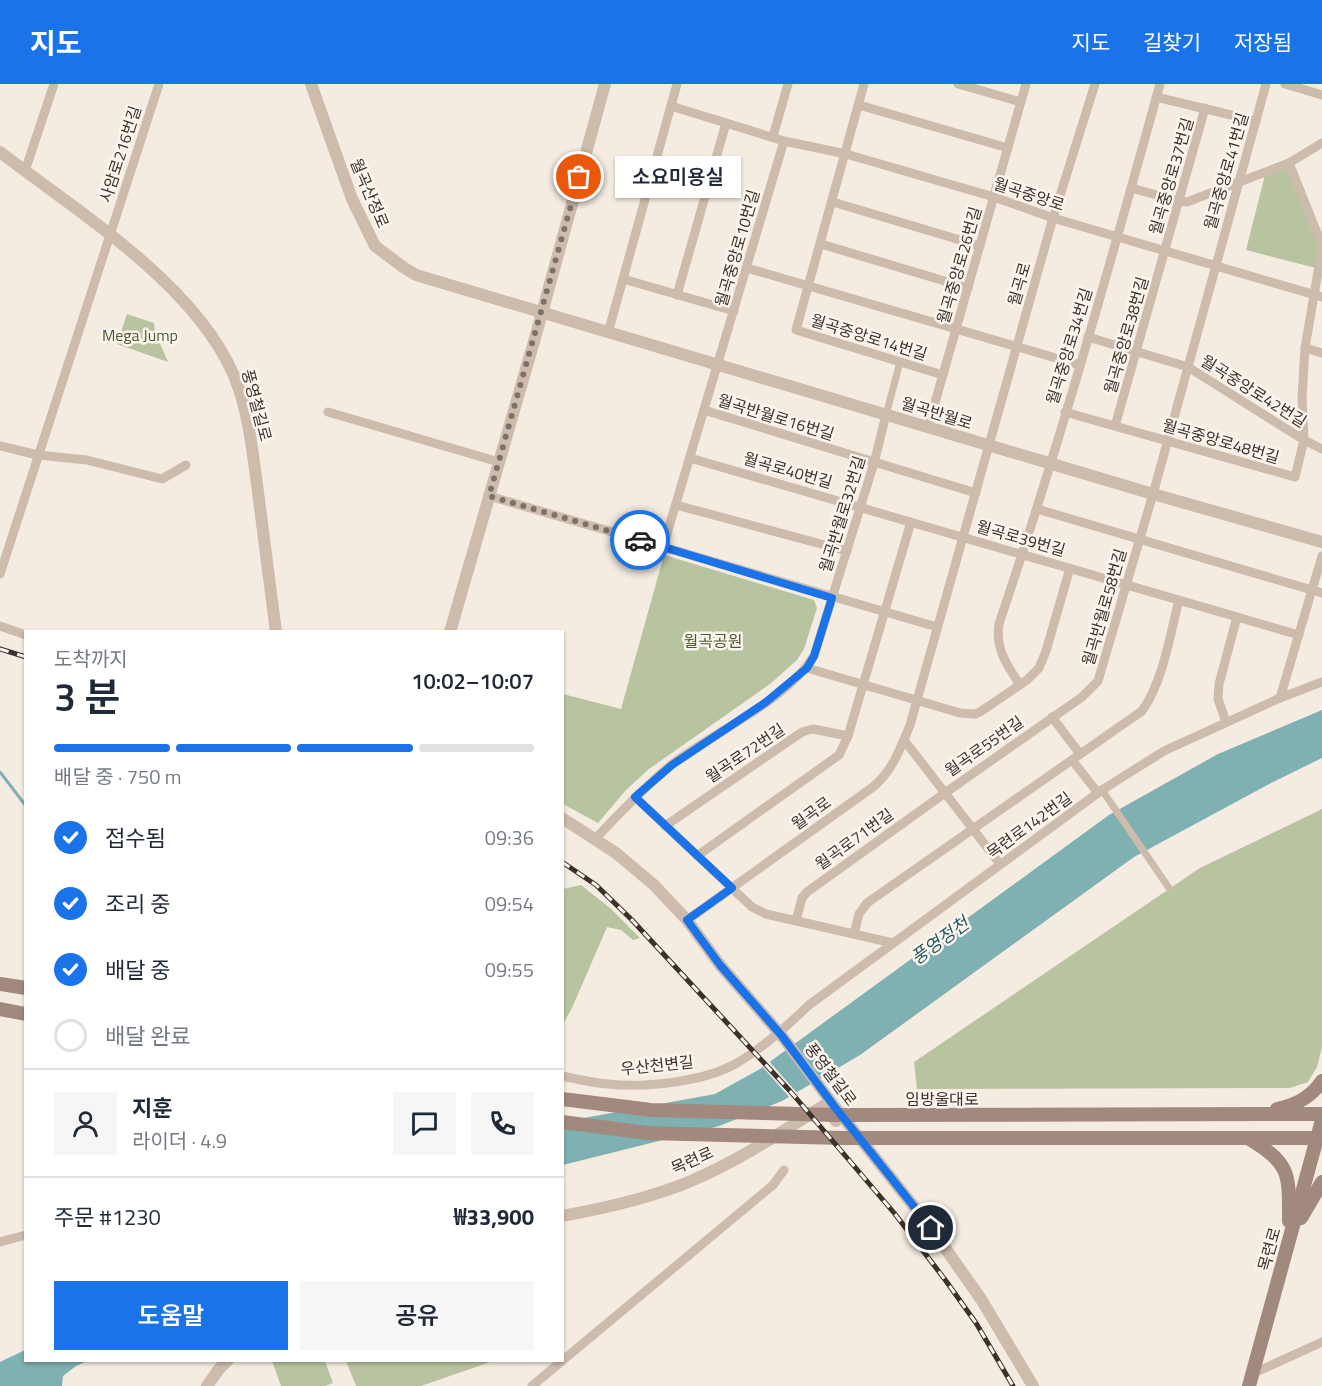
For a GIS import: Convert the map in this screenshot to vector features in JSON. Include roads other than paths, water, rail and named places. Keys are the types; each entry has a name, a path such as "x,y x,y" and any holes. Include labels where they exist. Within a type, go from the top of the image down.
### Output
{"main road":[{"path":"0,984 24,988"},
{"path":"2,1009 24,1014"},
{"path":"1252,1114 1288,1107 1299,1102 1314,1092 1322,1081"},
{"name":"임방울대로","path":"564,1099 651,1110 836,1115 1322,1114"},
{"name":"목련로","path":"1250,1380 1289,1238 1320,1138 1322,1120"},
{"path":"564,1122 646,1133 843,1138 1320,1138"},
{"path":"1246,1137 1277,1158 1286,1172 1289,1185 1289,1238"},
{"path":"1289,1238 1322,1182"}],"street":[{"path":"25,171 54,84"},
{"name":"사암로216번길","path":"109,234 159,84"},
{"name":"월곡산정로","path":"311,84 352,199 375,246 417,275 542,314"},
{"path":"451,630 542,314 605,84"},
{"path":"608,333 677,84"},
{"path":"773,136 788,84"},
{"name":"월곡중앙로14번길","path":"864,84 796,330 943,375"},
{"path":"958,84 1021,102"},
{"name":"월곡중앙로26번길","path":"928,428 1026,84"},
{"name":"월곡로","path":"687,920 885,777 896,759 916,700 1053,218 1095,84"},
{"name":"월곡중앙로34번길","path":"1020,685 1003,660 999,647 999,624 1037,509 1118,237 1160,84"},
{"name":"월곡중앙로41번길","path":"1215,267 1266,84"},
{"path":"1286,84 1322,95"},
{"path":"1156,97 1256,121"},
{"path":"859,105 1008,148"},
{"name":"월곡중앙로","path":"671,106 784,141 846,154 994,197 1053,218 1319,296"},
{"name":"월곡중앙로37번길","path":"1165,252 1205,108"},
{"path":"677,295 726,123"},
{"name":"월곡중앙로10번길","path":"718,364 784,141"},
{"path":"1131,188 1187,202 1289,164 1322,143"},
{"name":"풍영철길로","path":"0,152 109,234 184,300 213,335 239,389 250,432 276,630"},
{"path":"1289,164 1322,241"},
{"path":"833,202 980,246"},
{"path":"1312,221 1322,214"},
{"path":"0,574 109,234"},
{"path":"821,244 968,288"},
{"name":"월곡중앙로48번길","path":"1065,412 1295,477 1304,440 1302,398 1305,348 1319,296 1322,248"},
{"name":"월곡중앙로38번길","path":"1115,426 1165,252"},
{"name":"월곡중앙로42번길","path":"1153,494 1215,267"},
{"path":"747,268 809,286"},
{"path":"623,279 734,311"},
{"name":"월곡중앙로14번길","path":"809,286 1080,364"},
{"name":"월곡반월로","path":"542,314 1322,542"},
{"path":"1088,337 1188,367"},
{"path":"1305,348 1322,353"},
{"path":"886,415 900,362"},
{"name":"월곡반월로16번길","path":"663,547 718,364"},
{"name":"월곡중앙로42번길","path":"1188,367 1322,449"},
{"name":"월곡반월로16번길","path":"705,410 874,463"},
{"path":"328,412 499,462"},
{"name":"월곡반월로32번길","path":"595,839 635,797 672,765 780,692 807,668 814,656 847,551 886,415"},
{"path":"0,446 38,455 87,460 162,479 186,465"},
{"name":"월곡로40번길","path":"690,458 964,537"},
{"path":"874,463 976,493"},
{"name":"월곡반월로58번길","path":"1040,725 1082,697 1098,681 1153,494"},
{"path":"489,496 937,627"},
{"path":"676,505 847,551"},
{"path":"1037,509 1138,540"},
{"path":"697,856 839,755 849,736 862,684 911,522"},
{"name":"월곡로39번길","path":"964,537 1299,635"},
{"name":"월곡반월로58번길","path":"1138,540 1322,593"},
{"path":"1280,698 1322,556"},
{"name":"월곡로39번길","path":"1020,685 1039,668 1044,658 1070,568"},
{"path":"854,934 859,914 867,903 1142,711 1152,698 1179,600"},
{"path":"1226,722 1218,699 1219,684 1237,616"},
{"path":"0,626 24,634"},
{"path":"807,668 960,713 975,714 986,709 1020,685"},
{"name":"목련로142번길","path":"780,1034 808,1005 1000,864 1164,751 1280,698 1322,682"},
{"path":"1052,717 1073,759 1102,794 1169,888"},
{"name":"월곡로55번길","path":"945,793 1040,725"},
{"name":"월곡로72번길","path":"665,826 802,732 813,729 849,736"},
{"name":"월곡로55번길","path":"904,740 1000,864"},
{"name":"월곡로71번길","path":"796,921 802,898 807,892 945,793"},
{"path":"635,797 752,907 766,914 893,943"},
{"name":"풍영철길로","path":"564,819 595,839 654,885 687,920 720,965 780,1034 828,1106 865,1155 876,1159 931,1228 981,1299 1033,1386"},
{"name":"우산천변길","path":"564,1076 613,1085 675,1081 717,1071 737,1063 780,1034"},
{"name":"목련로","path":"564,1216 633,1201 691,1181 753,1150 828,1106"},
{"path":"564,1359 773,1185 784,1170"},
{"path":"0,1242 24,1236"},
{"path":"1250,1380 1322,1342"},
{"path":"207,1386 226,1362"},
{"path":"532,1386 561,1362"}],"water":[{"name":"풍영정천","path":"1322,710 1322,758 1134,857 860,1055 782,1101 719,1126 564,1165 564,1122 715,1094 760,1069 1109,815 1218,754"},
{"path":"24,1350 24,1362 85,1362 63,1376 62,1386 0,1386 0,1362"}],"waterway":[{"path":"0,772 24,803"}],"railway":[{"path":"0,649 24,656"},
{"path":"564,863 596,885 632,920 790,1091 895,1214 946,1281 976,1323 1013,1386"}],"place":[{"name":"소요미용실","path":"579,177"}],"park label":[{"name":"Mega Jump","path":"140,335"},
{"name":"월곡공원","path":"713,641"}]}
